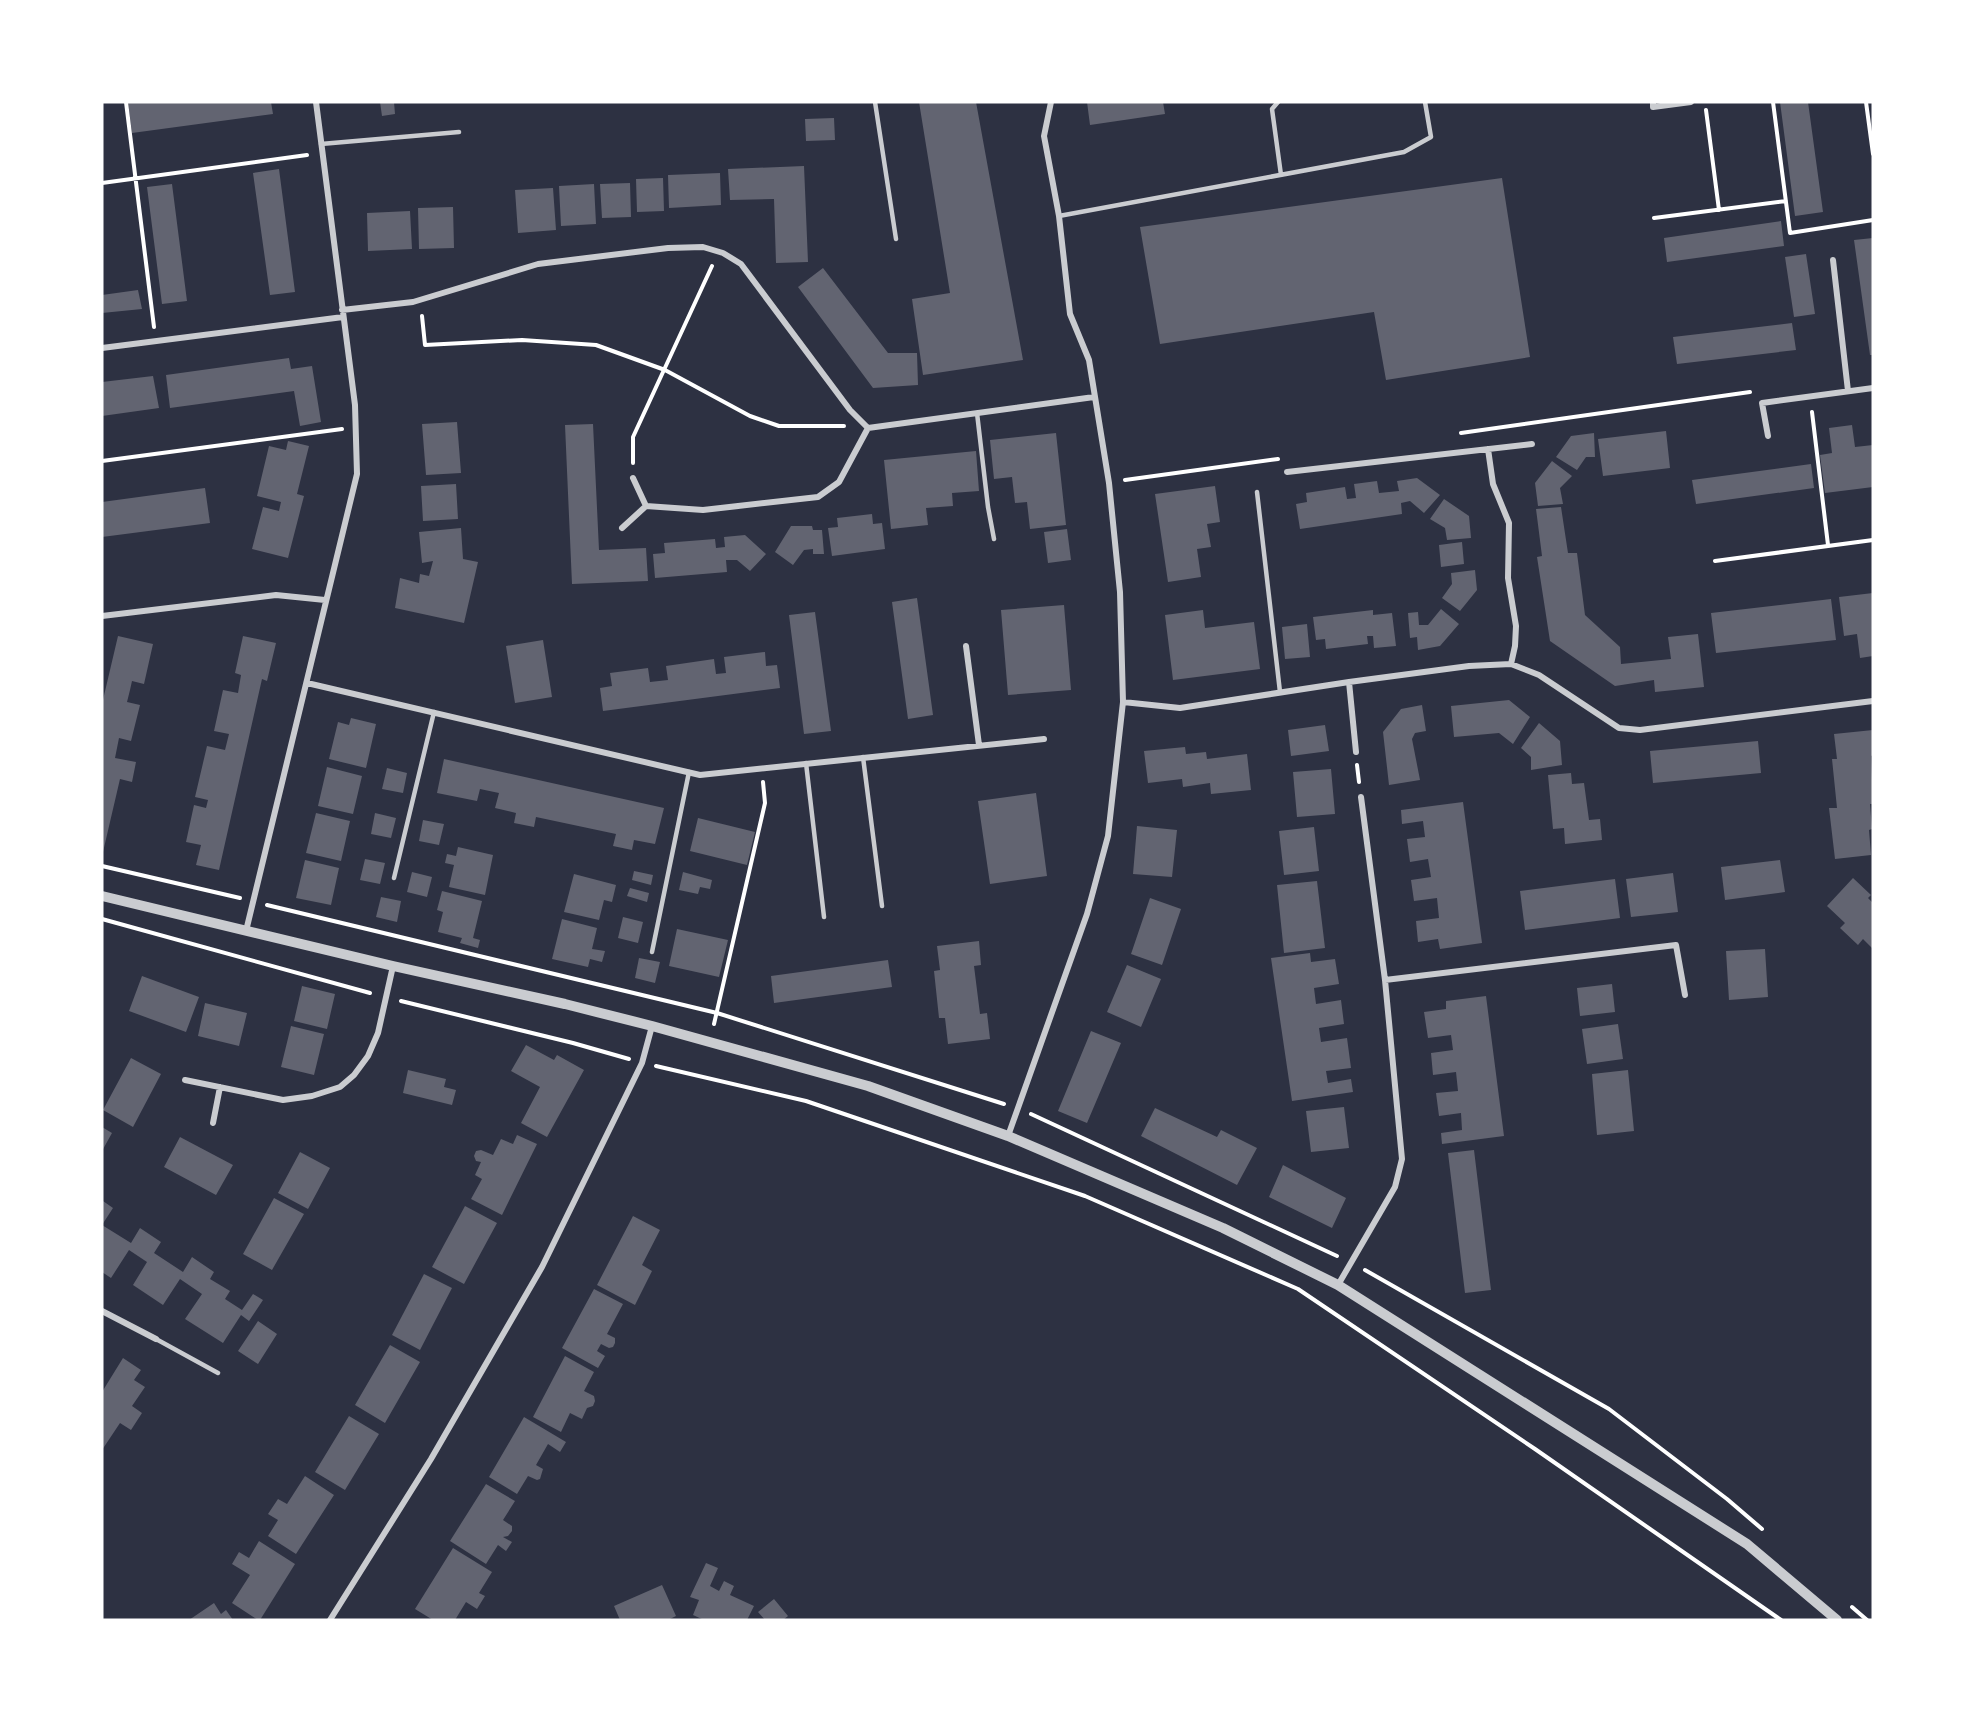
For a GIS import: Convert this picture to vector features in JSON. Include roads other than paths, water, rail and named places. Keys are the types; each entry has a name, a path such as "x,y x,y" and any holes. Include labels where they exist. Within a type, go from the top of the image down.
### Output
{"street":[{"path":"246,930 357,474 356,405 316,102"},
{"path":"1008,1136 1087,914 1108,836 1123,702 1120,592 1109,483 1089,360 1070,314 1059,216 1044,136 1051,102"},
{"path":"1653,102 1653,106 1691,102"},
{"path":"342,309 420,300 538,264 668,248 703,247 741,264 849,410 868,428"},
{"path":"1833,260 1848,391"},
{"path":"102,348 343,317"},
{"path":"1768,436 1762,403 1873,388"},
{"path":"868,428 1094,397"},
{"path":"622,528 646,506 703,510 818,497 839,482 868,428"},
{"path":"1287,472 1532,444"},
{"path":"1488,449 1493,484 1509,523 1508,578 1516,626 1511,664"},
{"path":"633,478 646,506"},
{"path":"102,616 276,595 325,600"},
{"path":"966,646 979,745"},
{"path":"1123,702 1180,708 1469,666 1511,664 1539,675 1619,728 1640,730 1873,701"},
{"path":"307,682 700,775 1044,739"},
{"path":"1349,682 1356,752"},
{"path":"1338,1285 1395,1187 1402,1160 1385,980 1361,797"},
{"path":"102,896 652,1026 868,1086 1008,1136 1223,1228 1338,1285 1747,1544 1837,1620"},
{"path":"1385,980 1676,945 1685,995"},
{"path":"185,1080 283,1100 312,1096 340,1087 354,1075 368,1056 378,1033 393,966"},
{"path":"330,1620 431,1459 542,1267 642,1063 652,1026"},
{"path":"213,1123 220,1088"},
{"path":"102,1311 156,1339"}],"lane":[{"path":"875,102 896,239"},
{"path":"1278,102 1272,109 1281,175"},
{"path":"1059,216 1404,152 1431,137 1425,102"},
{"path":"321,144 459,132"},
{"path":"977,413 994,539"},
{"path":"1257,492 1280,692"},
{"path":"394,878 434,712"},
{"path":"863,757 882,906"},
{"path":"806,763 824,917"},
{"path":"652,952 689,772"},
{"path":"156,1339 218,1373"}]}
